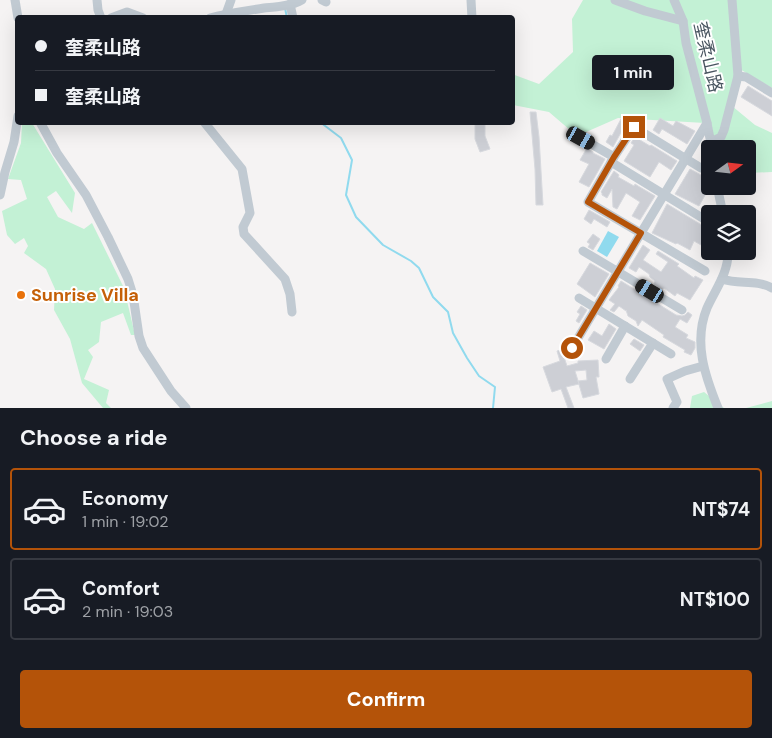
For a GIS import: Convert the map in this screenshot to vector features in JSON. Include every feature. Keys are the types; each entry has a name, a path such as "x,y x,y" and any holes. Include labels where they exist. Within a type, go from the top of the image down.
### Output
{"street":[{"path":"14,0 17,15"},
{"path":"97,0 100,15"},
{"path":"227,15 231,0"},
{"path":"471,0 472,15"},
{"path":"615,0 645,11 683,21"},
{"name":"奎柔山路","path":"674,0 683,21 686,43 711,140"},
{"path":"718,140 724,130 738,76 732,0"},
{"path":"232,15 292,3"},
{"path":"119,15 127,12 135,15"},
{"path":"738,76 746,77 772,93"},
{"path":"572,348 707,123"},
{"path":"0,195 17,125"},
{"path":"42,125 57,153 86,196 108,236 128,279 143,348 170,391 185,408"},
{"path":"206,125 242,169 250,213 243,227 244,234 285,278 290,294 292,312"},
{"path":"701,168 634,127 612,159 588,202 705,272"},
{"path":"581,138 664,195 701,217"},
{"path":"583,251 682,310"},
{"path":"718,408 703,366 701,349 702,323 707,308 722,279 727,260"},
{"path":"722,279 730,282 758,282 772,288"},
{"path":"580,298 671,354"},
{"path":"606,359 625,326"},
{"path":"630,379 653,343"},
{"path":"673,408 677,402 667,379 703,366"}],"green space":[{"path":"583,0 772,0 772,88 738,68 732,106 755,125 772,133 772,172 756,173 756,140 708,140 705,123 618,118 577,136 549,112 515,105 515,75 539,84 573,52 572,19"},
{"path":"22,125 33,125 75,193 72,213 56,191 47,197 58,217 84,229 92,223 124,288 135,335 131,335 123,313 101,322 99,342 88,350 93,357 84,379 109,390 106,403 111,408 103,408 82,383 70,339 54,310 55,289 46,269 24,253 28,246 24,238 15,244 7,235 2,211 27,199 21,180 8,179 21,143"},
{"path":"704,392 724,408 690,408 692,396"},
{"path":"772,401 772,408 746,408"}],"water":[{"path":"608,231 619,237 607,257 597,251"}],"building":[{"path":"748,86 772,101 772,116 741,97"},
{"path":"530,112 536,112 543,205 536,205"},
{"path":"622,117 628,120 613,147 606,142 610,135 612,136"},
{"path":"660,118 673,126 676,121 695,131 687,144 662,129 659,134 653,130"},
{"path":"475,125 485,125 485,136 490,149 480,152 475,139"},
{"path":"636,135 640,140 677,161 671,170 659,162 650,177 624,161 634,145 631,143"},
{"path":"587,148 605,159 589,187 579,182 589,164 580,160"},
{"path":"690,169 701,175 701,195 705,195 699,206 675,194"},
{"path":"614,171 619,175 618,177 634,186 635,184 655,196 640,220 632,216 640,202 626,193 617,209 613,207 612,189 607,198 602,195 601,192"},
{"path":"667,204 701,225 701,245 694,241 690,250 652,233"},
{"path":"589,210 610,222 607,227 594,219 591,224 584,219"},
{"path":"593,234 600,239 593,250 588,247 590,244 587,242"},
{"path":"643,245 650,250 643,260 661,272 668,262 656,254 658,251 679,264 677,266 694,278 695,276 703,280 690,300 677,293 675,296 664,288 662,290 654,284 655,281 649,274 639,267 636,272 629,268"},
{"path":"590,263 609,274 595,297 577,284"},
{"path":"621,281 676,315 682,316 688,312 692,315 687,323 680,319 675,327 688,335 686,338 695,342 695,348 691,355 663,337 664,335 642,320 638,326 636,321 628,316 626,310 619,306 614,312 610,310 615,304 609,300 619,287"},
{"path":"581,306 587,310 579,323 576,321 580,314 577,312"},
{"path":"609,324 616,329 604,349 588,340 594,331 602,336"},
{"path":"634,339 644,345 640,351 630,344"},
{"path":"564,349 567,366 578,363 578,361 598,360 599,377 596,377 599,394 583,398 579,384 566,387 574,408 568,408 561,389 552,392 543,367 560,361 557,351","holes":["586,370 587,380 578,381 575,371"]}],"waterway":[{"path":"285,8 286,15"},
{"path":"324,125 341,138 352,160 346,195 356,217 383,245 411,261 419,268 433,297 448,312 453,333 467,358 479,376 495,387 493,408"}],"place":[{"name":"Sunrise Villa","path":"21,295"}],"route":[{"path":"572,348 641,233 588,202 634,127"}]}
